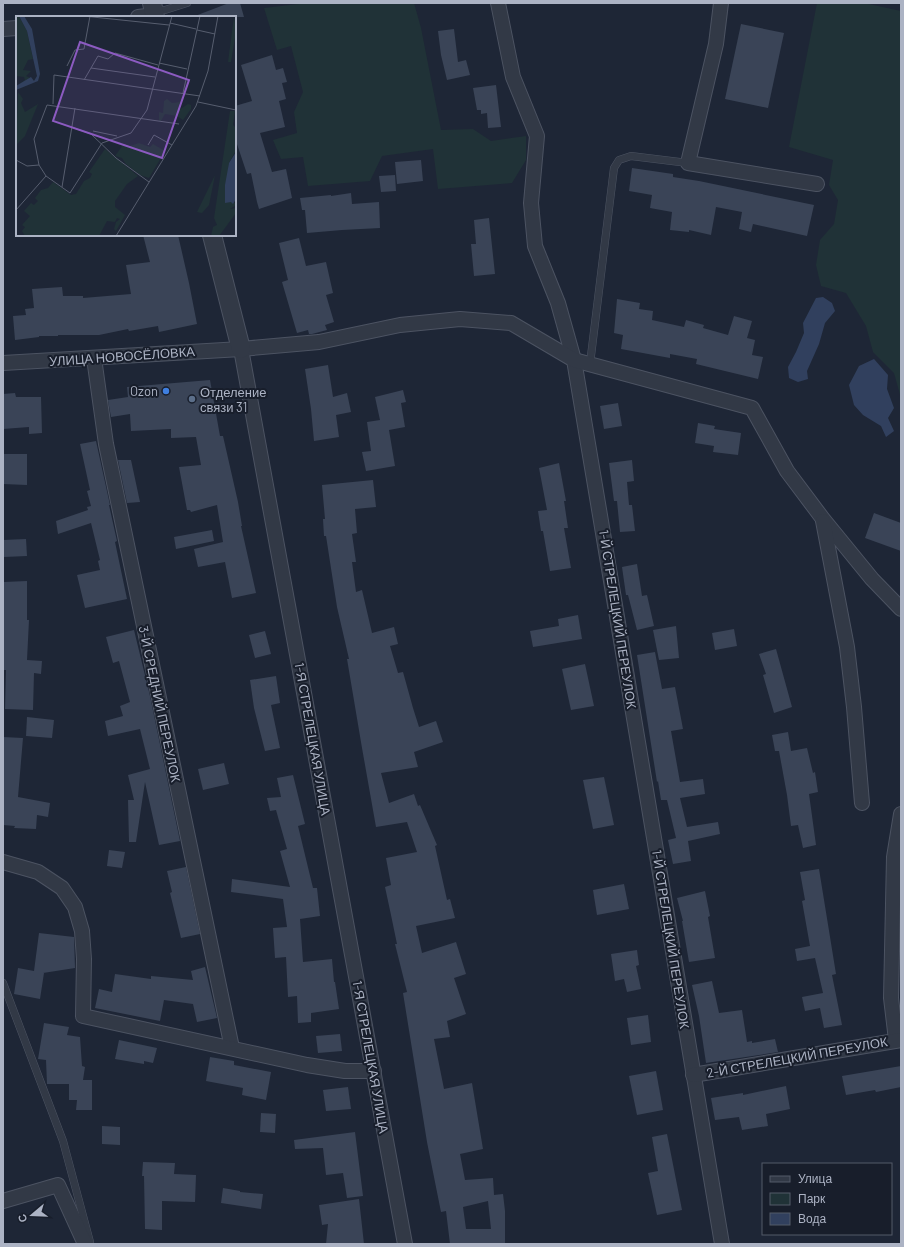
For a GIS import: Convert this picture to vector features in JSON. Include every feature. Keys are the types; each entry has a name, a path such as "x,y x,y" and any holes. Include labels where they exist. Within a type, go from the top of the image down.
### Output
{"street":[{"name":"1-Й СТРЕЛЕЦКИЙ ПЕРЕУЛОК","path":"498,3 513,78 537,136 531,203 535,246 558,303 574,360 722,1244"},
{"path":"721,3 716,44 688,163 817,184"},
{"path":"3,29 16,28"},
{"name":"1-Я СТРЕЛЕЦКАЯ УЛИЦА","path":"212,236 241,349 405,1244"},
{"name":"УЛИЦА НОВОСЁЛОВКА","path":"3,363 241,349 319,342 400,325 460,319 511,323 574,360 752,408 787,471 823,519"},
{"name":"3-Й СРЕДНИЙ ПЕРЕУЛОК","path":"94,358 106,444 232,1048"},
{"path":"823,519 872,579 901,609"},
{"path":"823,519 847,647 854,707 862,804"},
{"path":"899,1040 891,998 894,865 901,814"},
{"path":"3,862 38,872 62,888 75,907 82,931 84,958 83,1016 307,1065 345,1071 374,1071"},
{"name":"2-Й СТРЕЛЕЦКИЙ ПЕРЕУЛОК","path":"693,1075 899,1040"},
{"path":"3,1201 58,1185 85,1244"}],"lane":[{"path":"151,12 165,10 186,3"},
{"path":"590,364 614,168 619,160 631,156 688,163"},
{"path":"3,983 63,1141 91,1244"}],"green space":[{"path":"307,3 414,3 421,28 441,130 473,129 491,141 526,136 526,160 512,183 438,189 433,149 382,156 370,181 308,186 303,157 281,159 273,140 297,133 294,112 303,92 291,46 277,50 264,8"},
{"path":"817,3 864,3 901,11 901,398 894,373 873,352 866,326 846,293 821,286 816,265 820,240 834,224 838,200 829,185 833,160 789,147"}],"water":[{"path":"823,297 832,303 835,311 825,323 819,344 807,371 808,379 798,382 789,378 788,367 804,333 803,323 816,298"},
{"path":"874,359 888,375 887,389 894,408 888,418 894,431 886,437 881,426 863,415 854,405 849,385 859,366"}],"building":[{"path":"229,3 240,3 244,17 236,16 195,16"},
{"path":"741,24 784,33 768,108 725,99"},
{"path":"454,29 458,62 466,60 470,75 447,80 441,55 438,31"},
{"path":"272,55 276,70 283,68 287,82 282,83 286,99 279,101 285,127 260,133 272,172 286,169 292,198 259,209 251,173 247,174 236,141 236,106 252,101 241,65"},
{"path":"496,85 501,127 488,128 487,113 481,114 481,110 477,110 473,88"},
{"path":"421,160 423,181 397,184 395,162"},
{"path":"632,168 673,174 673,177 814,205 807,236 753,224 751,232 739,229 742,212 716,207 711,235 689,230 689,232 670,230 672,212 650,208 652,195 629,191"},
{"path":"395,175 396,191 381,192 379,176"},
{"path":"351,193 352,204 379,202 380,228 307,233 305,210 302,210 300,198"},
{"path":"489,218 495,274 474,276 471,244 476,244 474,220"},
{"path":"143,236 178,236 197,324 159,332 158,326 129,331 128,329 99,335 39,336 15,340 13,316 26,315 25,309 34,308 32,289 62,287 63,296 83,296 83,298 131,294 126,265 150,262"},
{"path":"299,238 306,266 326,262 333,293 326,295 334,322 325,325 327,330 312,334 309,334 308,330 297,333 282,282 288,280 279,243"},
{"path":"617,299 640,303 639,309 653,311 652,320 684,327 686,320 704,325 703,328 728,335 734,316 752,321 747,338 755,340 752,355 763,357 758,379 696,364 697,359 670,354 670,358 621,349 623,335 614,333"},
{"path":"328,365 333,397 347,393 351,412 336,415 339,437 314,441 305,369"},
{"path":"210,380 220,436 223,436 256,593 232,598 225,562 198,567 194,549 223,542 217,505 191,512 190,510 187,510 179,467 201,465 196,437 171,438 171,429 131,431 130,414 111,417 108,400 128,397 127,387"},
{"path":"403,390 406,402 401,403 405,427 389,430 395,466 366,471 362,452 371,451 367,422 380,420 375,397"},
{"path":"15,393 16,397 41,397 42,433 29,434 29,427 3,429 3,394"},
{"path":"618,403 622,426 604,429 600,406"},
{"path":"698,423 715,426 714,429 741,433 738,455 713,452 714,446 695,443"},
{"path":"96,441 110,505 117,541 115,542 127,599 85,608 77,575 100,570 98,561 100,560 91,523 58,534 56,521 88,510 87,507 91,506 87,491 90,490 80,444"},
{"path":"3,454 27,454 27,485 3,484"},
{"path":"118,460 131,460 140,502 127,503"},
{"path":"632,460 634,481 627,482 629,505 632,505 635,531 620,532 617,501 614,501 609,463"},
{"path":"559,463 566,501 564,501 568,528 564,528 571,568 550,571 538,511 547,510 539,468"},
{"path":"373,480 376,507 355,509 357,533 352,534 356,562 352,562 356,592 362,590 372,633 394,627 398,644 390,646 398,673 403,672 419,727 436,721 443,742 414,752 418,767 381,773 389,803 414,794 418,806 420,805 437,845 435,846 447,900 450,899 455,918 416,926 422,953 456,942 466,974 454,978 466,1014 447,1021 450,1037 434,1039 444,1089 472,1083 483,1149 460,1154 465,1180 493,1178 494,1195 503,1194 505,1211 505,1244 450,1244 446,1211 441,1212 427,1142 403,993 407,992 395,944 397,944 385,887 391,885 386,858 417,852 407,822 376,827 347,659 349,659 337,607 326,536 324,536 323,519 325,519 322,485","holes":["488,1201 491,1229 466,1229 463,1207"]},
{"path":"874,513 901,523 901,551 865,538"},
{"path":"212,530 214,541 176,549 174,537"},
{"path":"26,539 27,556 4,557 3,540"},
{"path":"637,564 642,596 647,595 654,626 637,630 628,595 626,595 622,567"},
{"path":"27,581 27,620 29,620 27,660 42,661 41,674 34,673 33,710 5,709 6,670 3,670 4,582"},
{"path":"578,615 582,639 533,647 530,631 559,626 558,619"},
{"path":"676,626 679,658 659,660 653,630"},
{"path":"734,629 737,646 715,650 712,633"},
{"path":"134,630 150,696 180,841 159,845 145,782 136,842 129,842 128,800 134,800 128,775 150,769 140,729 108,736 105,721 123,716 120,706 130,702 119,661 113,663 106,637"},
{"path":"265,631 271,654 255,658 249,635"},
{"path":"776,649 792,707 774,713 763,675 766,674 759,654"},
{"path":"655,652 662,689 675,687 683,729 671,731 680,782 703,779 705,794 680,798 687,827 718,822 720,834 688,841 691,861 673,864 668,840 676,838 667,800 661,800 658,781 657,782 637,655"},
{"path":"585,664 594,706 571,710 562,669"},
{"path":"276,676 280,703 271,705 280,748 265,751 254,708 250,680"},
{"path":"27,717 54,720 52,738 26,736"},
{"path":"788,732 791,751 807,748 813,773 815,772 818,792 809,794 816,845 803,848 798,825 791,826 779,751 775,751 772,735"},
{"path":"3,737 23,738 18,797 50,803 48,817 37,815 36,829 14,828 15,826 3,825"},
{"path":"224,763 229,784 203,790 198,769"},
{"path":"293,775 305,824 298,826 313,888 317,888 320,916 300,919 303,962 332,959 334,982 339,1009 311,1013 311,1022 298,1023 297,996 288,997 286,957 275,958 273,928 287,927 283,899 231,892 232,879 290,887 280,851 287,849 276,810 270,811 267,798 281,797 277,778"},
{"path":"604,777 614,825 593,829 583,780"},
{"path":"109,850 125,852 122,868 107,866"},
{"path":"186,867 200,934 181,938 170,893 172,892 167,871"},
{"path":"819,869 836,974 832,975 842,1025 824,1028 820,1008 805,1011 802,997 823,993 815,958 797,961 795,949 810,946 802,901 805,900 800,872"},
{"path":"624,884 629,909 597,915 593,890"},
{"path":"705,891 710,916 708,917 715,958 689,962 683,921 677,898"},
{"path":"39,933 74,937 75,968 43,973 40,999 14,994 18,968 34,971"},
{"path":"637,950 639,965 636,966 641,989 627,992 624,979 615,981 611,954"},
{"path":"205,967 217,1018 197,1022 193,1004 164,1000 160,1021 95,1008 99,989 112,992 115,974 151,979 151,976 193,980 191,971"},
{"path":"712,981 719,1013 742,1010 747,1042 752,1041 752,1043 775,1039 778,1052 706,1063 699,1016 692,985"},
{"path":"648,1015 651,1042 631,1045 627,1018"},
{"path":"44,1023 69,1027 67,1035 80,1037 82,1066 85,1067 83,1080 92,1080 92,1110 76,1110 77,1100 69,1100 69,1084 47,1084 46,1060 38,1059"},
{"path":"340,1034 342,1051 318,1053 316,1036"},
{"path":"119,1040 157,1048 153,1063 144,1061 144,1064 115,1059"},
{"path":"210,1057 234,1061 234,1065 271,1072 266,1100 242,1095 243,1088 206,1081"},
{"path":"901,1066 901,1087 876,1092 875,1090 846,1095 842,1076"},
{"path":"656,1071 663,1110 637,1115 629,1076"},
{"path":"786,1086 790,1109 766,1114 768,1126 742,1130 739,1117 715,1120 711,1098 743,1093 743,1095"},
{"path":"348,1087 351,1109 326,1111 323,1090"},
{"path":"261,1113 276,1114 275,1133 260,1132"},
{"path":"102,1126 120,1127 120,1145 102,1144"},
{"path":"355,1132 363,1196 347,1198 343,1173 326,1175 323,1148 295,1149 294,1140"},
{"path":"667,1134 682,1210 657,1215 648,1173 658,1171 652,1137"},
{"path":"143,1162 175,1163 174,1174 196,1175 195,1202 162,1201 162,1230 145,1229 144,1176 142,1176"},
{"path":"223,1188 240,1192 263,1194 261,1209 221,1203"},
{"path":"359,1199 364,1244 326,1244 328,1224 322,1225 319,1205"}],"place":[{"name":"Ozon","path":"166,391"},
{"name":"Отделение связи 31","path":"192,399"}]}
